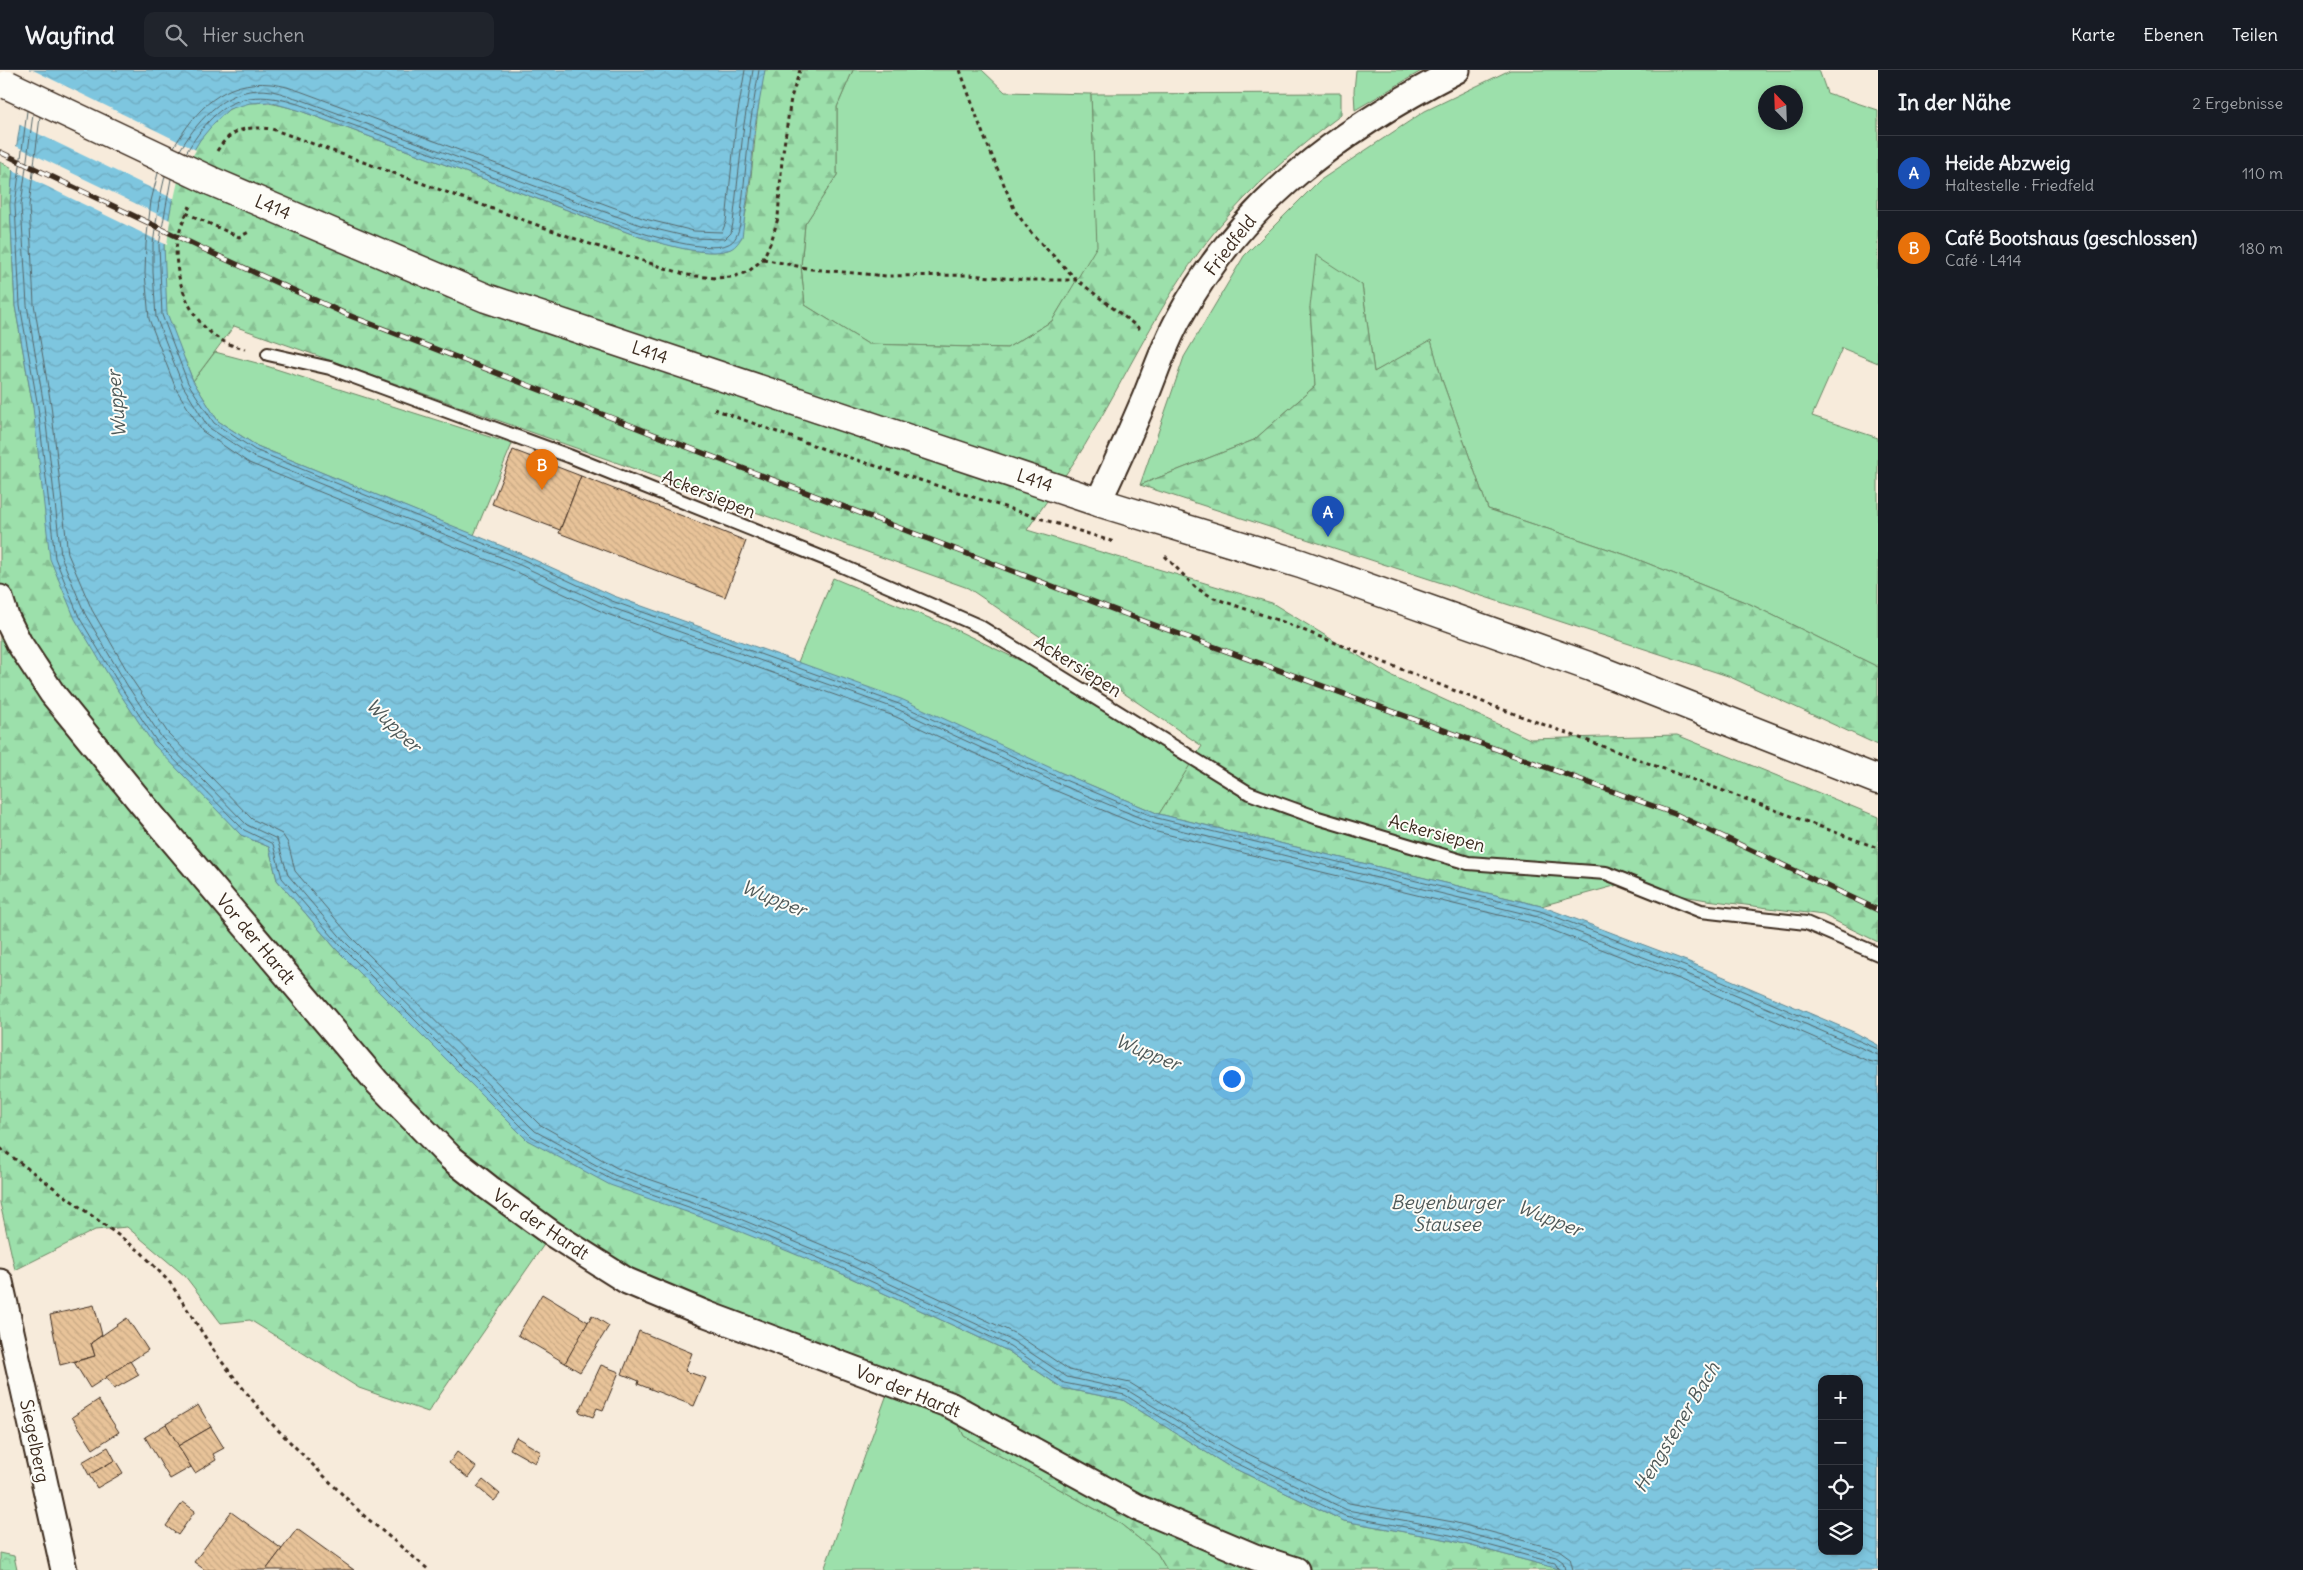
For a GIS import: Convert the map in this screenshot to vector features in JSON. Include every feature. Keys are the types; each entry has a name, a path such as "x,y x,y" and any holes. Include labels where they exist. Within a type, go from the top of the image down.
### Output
{"main road":[{"name":"L414","path":"4,83 205,179 486,298 1098,502 1301,564 1600,671 1878,780"}],"street":[{"name":"Friedfeld","path":"1098,502 1127,440 1178,319 1196,288 1228,242 1269,198 1306,164 1345,136 1458,70"},
{"name":"Vor der Hardt","path":"0,598 6,617 19,643 52,693 143,806 377,1082 451,1158 488,1188 551,1233 627,1281 706,1314 950,1405 1138,1508 1255,1557 1296,1570"},
{"name":"Siegelberg","path":"0,1282 64,1570"}],"lane":[{"name":"Ackersiepen","path":"268,354 330,368 569,456 833,562 979,626 1250,793 1318,818 1468,863 1606,873 1701,912 1806,923 1878,954"}],"path":[{"path":"268,354 232,346 212,336 196,319 185,298 177,267 177,243 186,213 205,179 221,144 234,133 252,126 272,129 577,240 687,275 715,278 733,277 750,271 763,258 772,239 778,218 784,141 791,98 800,70"},
{"path":"960,70 982,134 1015,211 1033,235 1092,294 1166,347"},
{"path":"186,213 239,237"},
{"path":"763,258 810,269 886,276 969,275 1027,280 1077,280"},
{"path":"1087,535 1116,542"},
{"path":"1164,555 1196,588 1214,598 1283,622 1488,704 1878,848"},
{"path":"0,1148 141,1252 171,1284 218,1357 270,1422 362,1514 429,1570"}],"green space":[{"path":"765,70 853,70 837,107 837,175 805,224 801,266 805,305 868,344 1007,348 1052,321 1097,246 1091,94 1341,93 1341,115 1307,141 1260,183 1230,214 1198,253 1165,303 1085,446 1027,530 1272,603 1390,675 1530,739 1677,735 1878,817 1878,942 1823,915 1707,900 1618,885 1541,906 1159,814 1202,746 968,588 234,326 193,381 172,331 165,301 163,265 168,207 176,179 191,151 212,123 228,110 245,103 263,102 298,110 640,237 685,249 709,252 730,249 738,240 744,222 761,86"},
{"path":"853,70 982,70 1005,92 1091,94 1098,246 1052,321 1007,348 868,344 805,305 801,266 805,224 837,175 837,107"},
{"path":"1356,70 1423,70 1355,110"},
{"path":"1510,70 1819,70 1827,93 1878,110 1878,363 1842,348 1812,416 1878,438 1878,667 1750,604 1629,556 1488,509 1442,380 1431,341 1374,372 1362,285 1310,307 1315,386 1254,440 1140,485 1184,357 1244,256 1319,181 1425,111"},
{"path":"0,162 13,168 10,205 15,306 33,407 219,810 241,835 269,847 277,880 336,949 527,1140 836,1271 1008,1351 1062,1388 1123,1400 1225,1464 1344,1521 1449,1540 1563,1570 1167,1570 1157,1553 1117,1521 964,1436 950,1405 706,1314 552,1233 428,1412 359,1388 250,1320 221,1323 185,1276 127,1227 95,1230 15,1270 0,1203"},
{"path":"1316,255 1362,285 1374,372 1431,340 1442,380 1488,509 1629,556 1750,604 1878,667 1878,745 1728,676 1140,485 1254,440 1315,386 1310,307"},
{"path":"215,352 257,363 512,444 474,535 257,446 218,421 193,381"},
{"path":"833,578 946,625 1075,687 1190,766 1159,814 798,662"},
{"path":"891,1383 950,1405 964,1436 1117,1521 1157,1553 1167,1570 824,1570"},
{"path":"0,1553 14,1556 17,1570 0,1570"}],"water":[{"name":"Beyenburger Stausee","path":"29,70 765,70 755,126 742,237 733,248 718,252 684,249 640,237 298,110 269,102 250,103 229,109 200,140 176,180 164,245 167,313 193,381 218,421 257,446 524,555 614,596 901,699 1062,773 1159,814 1541,906 1689,962 1856,1033 1878,1045 1878,1570 1563,1570 1449,1540 1344,1521 1225,1464 1123,1400 1062,1388 1008,1351 836,1271 729,1227 610,1185 527,1140 336,949 277,880 269,847 241,835 154,745 118,691 75,619 50,559 33,407 15,306 10,205 13,168"}],"pier":[{"path":"26,70 33,70 196,150 178,181 174,199 18,124"},
{"path":"14,145 170,220 167,245 11,169"}],"building":[{"path":"513,450 581,476 560,530 492,504"},
{"path":"581,476 746,541 725,597 559,533"},
{"path":"542,1294 590,1323 565,1363 518,1335"},
{"path":"94,1305 102,1335 91,1343 95,1356 60,1365 50,1315"},
{"path":"592,1315 609,1326 580,1372 565,1363"},
{"path":"127,1318 148,1350 90,1388 74,1362 95,1356 91,1343"},
{"path":"639,1331 692,1353 685,1371 706,1378 694,1406 638,1384 639,1381 622,1374"},
{"path":"130,1361 139,1375 114,1389 106,1377"},
{"path":"601,1365 619,1372 603,1410 597,1408 593,1417 579,1412"},
{"path":"98,1400 119,1432 93,1449 72,1417"},
{"path":"198,1405 211,1427 178,1446 166,1424"},
{"path":"166,1424 191,1467 170,1479 145,1437"},
{"path":"211,1427 224,1448 213,1454 216,1460 195,1473 178,1446"},
{"path":"516,1437 541,1452 535,1463 510,1449"},
{"path":"108,1447 115,1460 89,1475 82,1462"},
{"path":"457,1452 476,1467 468,1478 449,1463"},
{"path":"115,1460 123,1473 97,1488 89,1475"},
{"path":"483,1480 500,1494 494,1501 477,1487"},
{"path":"183,1502 195,1511 178,1535 166,1526"},
{"path":"231,1512 282,1549 266,1570 205,1570 194,1562"},
{"path":"297,1529 354,1570 266,1570"}],"railway":[{"path":"0,152 214,254 348,315 653,434 1149,623 1675,814 1878,910"}],"place":[{"name":"Café Bootshaus (geschlossen)","path":"542,490"},
{"name":"Heide Abzweig","path":"1328,537"}],"water label":[{"name":"Wupper","path":"116,404"},
{"name":"Wupper","path":"394,725"},
{"name":"Wupper","path":"774,898"},
{"name":"Wupper","path":"1148,1052"},
{"name":"Wupper","path":"1550,1218"},
{"name":"Hengstener Bach","path":"1676,1427"}]}
